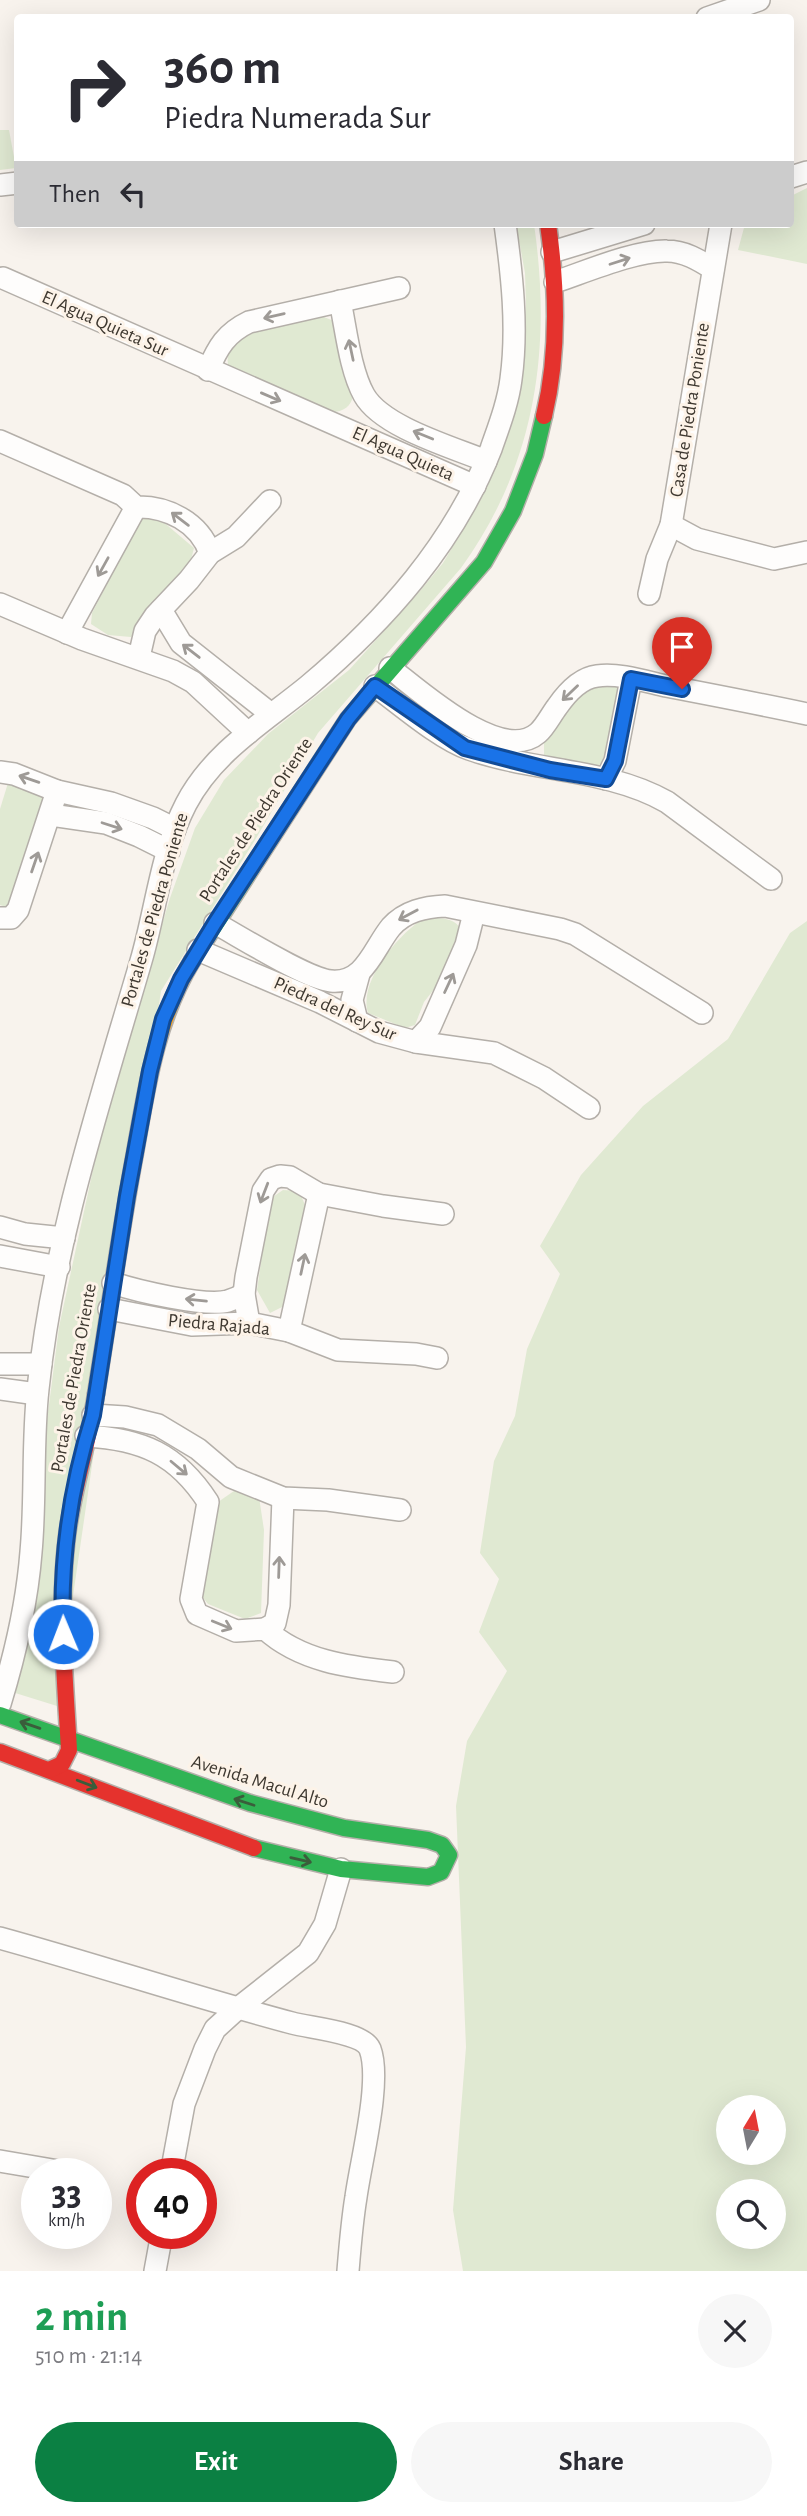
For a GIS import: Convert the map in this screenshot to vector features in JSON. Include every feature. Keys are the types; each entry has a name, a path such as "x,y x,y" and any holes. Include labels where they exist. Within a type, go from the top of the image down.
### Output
{"street":[{"path":"719,14 759,0"},
{"name":"Portales de Piedra Poniente","path":"0,1704 17,1644 29,1576 37,1394 58,1267 90,1133 142,956 175,829 194,789 219,757 333,663 390,608 429,559 475,486 507,403 511,379 513,313 505,228"},
{"name":"Portales de Piedra Oriente","path":"67,1738 62,1613 68,1531 86,1436 93,1415 113,1283 157,1042 171,1000 198,950 348,719 484,562 501,535 525,483 544,422 550,390 555,351 555,282 549,228"},
{"path":"552,252 631,228"},
{"name":"Casa de Piedra Poniente","path":"649,594 657,559 671,524 720,228"},
{"path":"555,282 643,254 668,251 691,256 713,269"},
{"name":"El Agua Quieta Sur","path":"3,278 208,370"},
{"path":"208,370 222,342 238,328 263,318 399,288"},
{"path":"340,301 357,378 365,397"},
{"name":"El Agua Quieta","path":"208,370 475,486"},
{"name":"El Agua Quieta","path":"330,422 353,410 365,397 390,420 486,461"},
{"path":"0,441 123,495 136,507 151,506 174,513 205,540 210,553"},
{"path":"139,657 145,631 161,610 190,580 210,553 236,537 270,501"},
{"path":"67,633 136,507"},
{"path":"671,524 698,539 774,559 807,552"},
{"path":"0,604 67,633 173,671 193,682 248,733"},
{"path":"161,610 181,643 271,714"},
{"path":"390,668 462,722 477,731 510,740 526,739 538,733 564,697 584,680 596,676 631,679 807,713"},
{"path":"606,779 615,761 631,679"},
{"path":"375,686 465,748 550,770 606,779 650,792 771,879"},
{"path":"538,733 537,754 541,763 550,770"},
{"path":"0,772 14,774 57,791 111,803 175,829"},
{"path":"3,919 16,915 57,791"},
{"path":"51,815 106,824 169,851"},
{"path":"357,1021 352,1000 359,974 392,926 413,911 427,906 445,906 575,934 702,1013"},
{"path":"416,1042 430,1027 466,945 474,913"},
{"path":"215,923 317,978 341,981 359,974"},
{"name":"Piedra del Rey Sur","path":"198,950 320,1002 379,1032 416,1042 494,1053 544,1078 589,1108"},
{"path":"249,1323 244,1294 246,1277 266,1184 280,1177 290,1177 319,1194 443,1214"},
{"path":"289,1331 319,1194"},
{"path":"0,1227 25,1234 64,1238"},
{"path":"0,1256 58,1267"},
{"path":"113,1283 147,1293 204,1301 226,1302 244,1294"},
{"name":"Piedra Rajada","path":"109,1309 192,1325 249,1323 289,1331 338,1350 437,1358"},
{"path":"0,1364 41,1364"},
{"path":"0,1389 37,1394"},
{"path":"93,1415 125,1417 158,1425 198,1449 231,1477 284,1498 328,1500 400,1510"},
{"path":"86,1436 118,1438 163,1455 188,1476 208,1502"},
{"path":"231,1477 208,1502 191,1598 197,1614 217,1624 236,1631 265,1629 275,1623 279,1605 284,1498"},
{"path":"265,1629 276,1640 319,1660 393,1672"},
{"name":"Avenida Macul Alto","path":"0,1715 67,1738 166,1785 242,1802 305,1821 371,1834 436,1840 447,1854 446,1867 428,1877 341,1869 270,1853 228,1840 146,1806 0,1752"},
{"path":"49,1770 65,1762 69,1750 67,1738"},
{"path":"146,1806 160,1801 166,1785"},
{"path":"174,2158 184,2105 215,2029 309,1953 325,1924 341,1869"},
{"path":"0,1938 237,2009 359,2037 369,2047 375,2083 355,2197 348,2271"},
{"path":"0,2161 21,2165"},
{"path":"155,2271 159,2249"}],"green space":[{"path":"0,130 9,130 14,168 0,170"},
{"path":"807,188 807,264 738,250 744,228 794,228 794,194"},
{"path":"517,228 534,228 541,316 539,360 522,446 507,488 461,568 318,733 161,991 57,1706 12,1692 59,1327 104,1119 170,898 195,828 224,780 268,734 349,670 420,591 443,563 480,501 507,433 521,370 526,305 525,273"},
{"path":"319,315 334,321 353,395 349,405 343,410 332,412 228,365 229,352 236,342 248,335 262,328"},
{"path":"141,518 161,520 194,548 189,567 131,637 108,635 91,624 92,613"},
{"path":"602,683 621,688 611,752 597,767 559,765 544,755 544,739 583,689"},
{"path":"8,783 46,795 9,908 0,905 0,809"},
{"path":"424,918 450,920 461,930 439,983 424,1002 415,1025 405,1028 368,1013 369,987 383,959 403,935"},
{"path":"807,921 807,2271 463,2271 453,2210 466,2047 456,1806 467,1741 507,1671 479,1632 499,1579 480,1553 494,1461 515,1416 527,1349 560,1274 540,1246 581,1175 643,1106 728,1039 790,933"},
{"path":"283,1190 299,1191 305,1205 284,1306 270,1313 257,1290 270,1199"},
{"path":"234,1491 259,1497 264,1530 261,1613 245,1619 208,1604 200,1594 218,1502"}],"traffic: fast":[{"path":"192,961 348,719 484,562 513,511 535,454 544,416"},
{"path":"0,1715 250,1803 344,1828 428,1840 442,1845 449,1855 441,1872 428,1877 341,1869 254,1848"}],"traffic: slow":[{"path":"96,1394 124,1213 154,1054 170,1007 192,961"}],"traffic: jam":[{"path":"544,416 552,369 555,320 548,228"},
{"path":"49,1770 62,1764 69,1750 63,1643 64,1563 70,1518 96,1394"},
{"path":"0,1752 254,1848"}],"route":[{"path":"63,1634 63,1572 68,1531 86,1436 93,1415 127,1196 150,1071 163,1019 181,979 215,923 348,719 375,686 465,748 550,770 606,779 615,761 631,679 682,689"}]}
